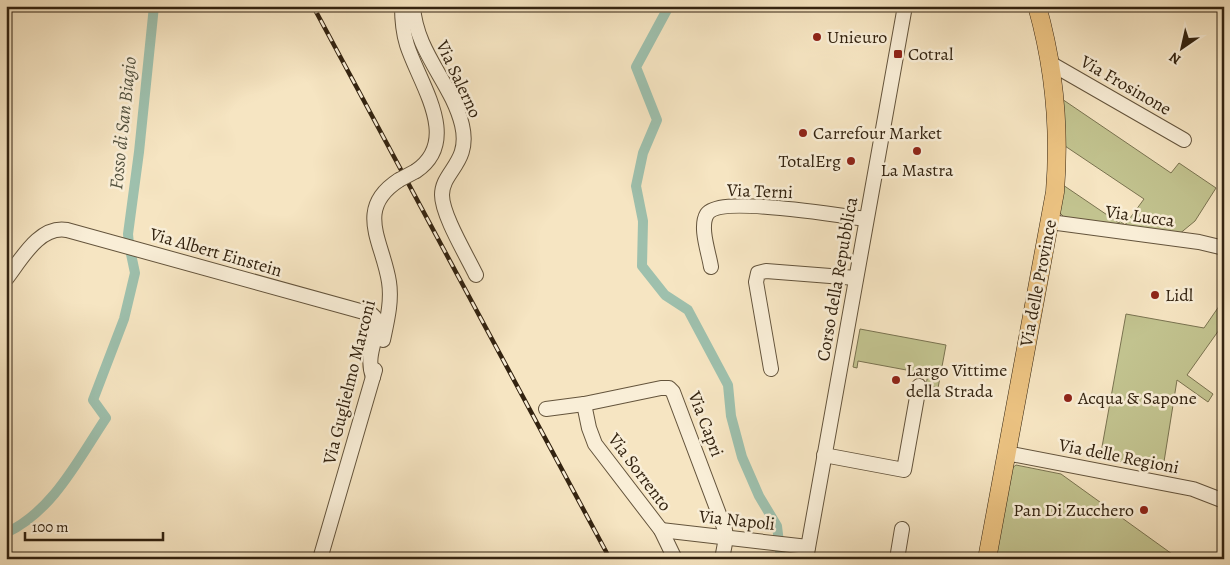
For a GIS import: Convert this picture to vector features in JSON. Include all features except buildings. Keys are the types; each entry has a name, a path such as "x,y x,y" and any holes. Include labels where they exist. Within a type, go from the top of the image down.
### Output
{"main road":[{"name":"Via delle Province","path":"987,559 1055,192 1056,151 1050,63 1036,6"}],"street":[{"name":"Via Guglielmo Marconi","path":"320,559 384,333 390,294 387,270 375,233 375,210 383,193 399,180 416,171 432,154 437,128 432,106 407,45 402,6"},
{"name":"Via Salerno","path":"413,6 418,34 462,123 463,148 457,165 443,189 443,202 476,275"},
{"name":"Corso della Repubblica","path":"807,553 905,6"},
{"name":"Via Frosinone","path":"1050,63 1184,140"},
{"name":"Via Terni","path":"711,267 704,224 708,214 714,209 766,207 866,219"},
{"name":"Via Lucca","path":"1050,222 1199,242 1224,248"},
{"name":"Via Albert Einstein","path":"6,279 42,236 56,229 67,230 373,316 377,324 370,357 373,377"},
{"path":"771,369 756,282 758,273 764,271 856,278"},
{"path":"824,456 904,470 919,386"},
{"name":"Via Capri","path":"546,409 584,404 660,388 669,388 673,392 724,525 726,538"},
{"name":"Via Sorrento","path":"584,404 589,428 595,444 661,530 675,559"},
{"name":"Via delle Regioni","path":"1006,453 1193,489 1224,501"},
{"path":"897,559 902,528"},
{"name":"Via Napoli","path":"661,530 788,544 807,553"},
{"path":"722,559 726,538"}],"green space":[{"path":"1059,97 1171,173 1179,163 1216,188 1195,221 1178,235 1066,219 1059,212 1063,185 1119,223 1120,221 1125,225 1144,199 1062,144"},
{"path":"1224,299 1224,323 1187,375 1213,394 1208,402 1177,380 1163,468 1100,458 1126,314 1204,328"},
{"path":"860,329 946,345 938,388 926,385 928,374 858,361 857,368 853,367"},
{"path":"1016,465 1061,474 1179,559 992,559 1012,468"}],"waterway":[{"name":"Fosso di San Biagio","path":"129,244 128,234 139,152 154,6"},
{"path":"669,6 636,67 657,120 643,153 636,186 643,221 642,266 665,295 688,310 728,385 731,416 742,457 759,496 777,526 781,559"},
{"name":"Fosso di San Biagio","path":"6,533 38,512 51,498 106,418 93,400 124,319 135,273 131,254"}],"railway":[{"path":"313,6 610,559"}],"place":[{"name":"Unieuro","path":"817,37"},
{"name":"Cotral","path":"898,54"},
{"name":"Carrefour Market","path":"803,133"},
{"name":"La Mastra","path":"917,151"},
{"name":"TotalErg","path":"851,161"},
{"name":"Lidl","path":"1155,295"},
{"name":"Largo Vittime della Strada","path":"896,380"},
{"name":"Acqua & Sapone","path":"1068,398"},
{"name":"Pan Di Zucchero","path":"1144,510"}]}
